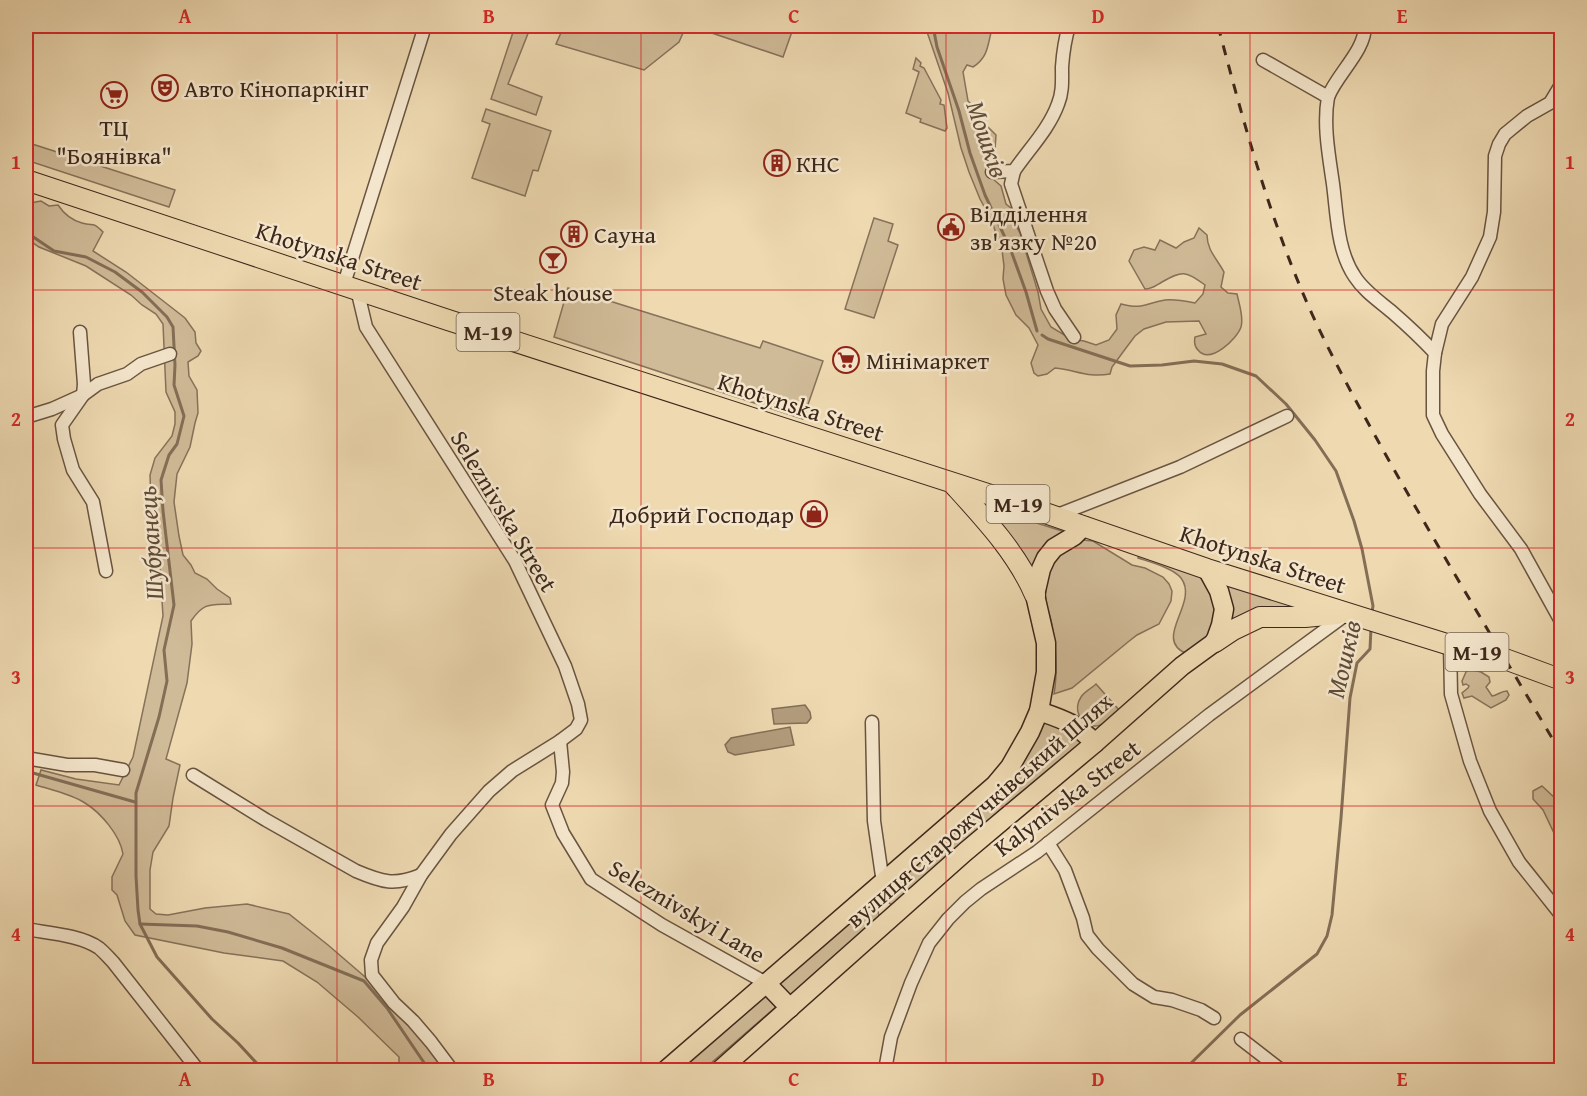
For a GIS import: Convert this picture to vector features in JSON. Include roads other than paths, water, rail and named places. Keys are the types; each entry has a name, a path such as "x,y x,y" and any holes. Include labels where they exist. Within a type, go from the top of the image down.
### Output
{"highway":[{"name":"Khotynska Street","path":"26,180 1055,516 1207,569 1450,645 1505,659 1562,680"},
{"path":"952,483 982,516 1016,560 1035,595"},
{"path":"1215,642 1260,617 1353,615"}],"main road":[{"name":"вулиця Старожучківський Шлях","path":"666,1071 995,785 1010,766 1030,732 1039,711 1046,672 1046,643 1035,595 1041,569 1054,548 1074,536 1084,526"},
{"path":"1207,569 1219,591 1224,609 1215,642"},
{"name":"вулиця Старожучківський Шлях","path":"720,1071 974,845 1182,666 1215,642"},
{"path":"1039,711 1065,720 1081,729 1095,743"},
{"path":"877,888 893,917"},
{"path":"766,983 790,1008"}],"street":[{"path":"351,287 425,26"},
{"path":"1069,26 1064,44 1063,86 1059,104 1050,123 1014,171 1011,184 1047,291 1055,309 1074,337"},
{"path":"1365,26 1360,45 1333,86 1325,112 1339,232 1345,256 1354,276 1364,288 1414,331 1435,353"},
{"path":"1263,60 1328,97"},
{"path":"1562,83 1550,103 1527,116 1505,134 1499,144 1494,156 1494,212 1490,237 1472,277 1442,324 1433,371 1433,415 1442,434 1480,494 1521,549 1562,623"},
{"path":"992,172 1014,171"},
{"name":"Seleznivska Street","path":"351,287 366,327 515,561 565,666 581,720 576,729 512,771 489,791 451,834 377,943 371,960 372,975 394,1003 431,1041 452,1071"},
{"path":"80,332 83,395 62,425 74,470 93,502 106,571"},
{"path":"26,417 52,409 83,395 98,384 127,374 141,364 170,354"},
{"path":"1055,516 1180,467 1287,416"},
{"name":"Kalynivska Street","path":"885,1071 891,1036 911,983 929,943 948,919 973,896 1048,843 1209,715 1353,615"},
{"path":"1450,645 1451,694 1470,761 1490,811 1519,862 1562,915"},
{"path":"872,722 877,888"},
{"name":"Seleznivskyi Lane","path":"560,741 562,783 552,804 563,833 591,879 662,925 766,983"},
{"path":"26,758 67,765 94,765 123,770"},
{"path":"193,775 356,871 368,876 399,882 421,875"},
{"path":"1048,843 1065,870 1087,934 1098,949 1133,984 1154,997 1172,1000 1200,1010 1214,1018"},
{"path":"26,929 81,940 98,947 113,962 198,1071"},
{"path":"1241,1039 1281,1071"}],"waterway":[{"name":"Мошків","path":"933,26 937,47 959,111 970,153 985,195 1010,248 1037,331"},
{"name":"Шубранець","path":"26,232 54,251 86,257 115,272 142,292 167,317 173,327 174,385 184,416 177,444 169,455 161,480 174,605 164,650 167,681 159,717 136,793 138,910 140,924 157,957 212,1019 263,1070"},
{"name":"Мошків","path":"1042,335 1130,366 1194,361 1222,364 1256,376 1286,404 1336,471 1362,549 1373,606 1372,612"},
{"name":"Мошків","path":"1184,1070 1240,1015 1317,954 1327,936 1332,915 1350,698 1357,663 1370,649 1371,628"},
{"path":"26,771 135,802"},
{"path":"140,924 197,926 228,932 282,948 364,981 387,1008 429,1070"}],"railway":[{"path":"1218,26 1248,136 1271,208 1312,314 1340,372 1392,466 1562,755"}],"place":[{"name":"Авто Кінопаркінг","path":"165,88"},
{"name":"ТЦ \"Боянівка\"","path":"114,95"},
{"name":"КНС","path":"777,163"},
{"name":"Відділення зв'язку №20","path":"951,227"},
{"name":"Сауна","path":"574,234"},
{"name":"Steak house","path":"553,260"},
{"name":"Мінімаркет","path":"846,360"},
{"name":"Добрий Господар","path":"814,514"}]}
